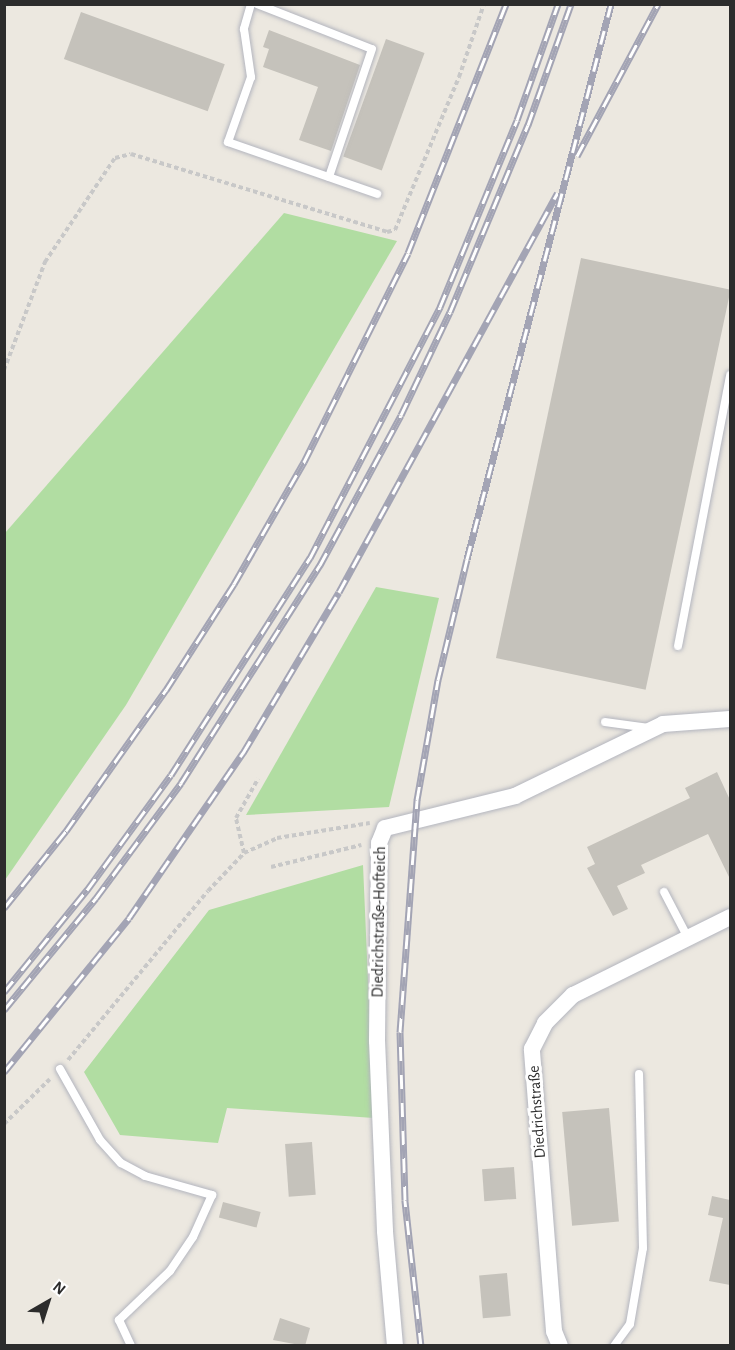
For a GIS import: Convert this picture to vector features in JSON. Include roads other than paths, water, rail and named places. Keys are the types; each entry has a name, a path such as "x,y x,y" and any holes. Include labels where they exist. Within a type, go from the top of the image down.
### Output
{"street":[{"name":"Diedrichstraße-Hofteich","path":"395,1346 385,1231 377,1041 382,835 515,796 663,724 730,718"},
{"name":"Diedrichstraße","path":"560,1346 554,1331 532,1049 545,1023 573,995 730,917"}],"lane":[{"path":"250,4 244,29 250,77 228,142 377,194"},
{"path":"258,4 372,49 329,177"},
{"path":"678,646 730,375"},
{"path":"605,722 653,729"},
{"path":"664,892 688,938"},
{"path":"60,1069 100,1140 121,1163 145,1176 212,1195 193,1237 170,1271 119,1320 131,1346"},
{"path":"614,1346 630,1324 643,1248 639,1074"}],"railway":[{"path":"4,908 66,831 166,690 234,584 304,462 408,253 506,4"},
{"path":"4,992 87,890 171,775 310,558 440,307 517,120 558,4"},
{"path":"4,1010 96,898 181,783 320,565 401,415 450,312 528,125 571,4"},
{"path":"421,1346 405,1200 400,1032 417,800 438,680 467,559 611,4"},
{"path":"577,156 658,4"},
{"path":"4,1072 129,918 243,753 339,592 557,193"}]}
